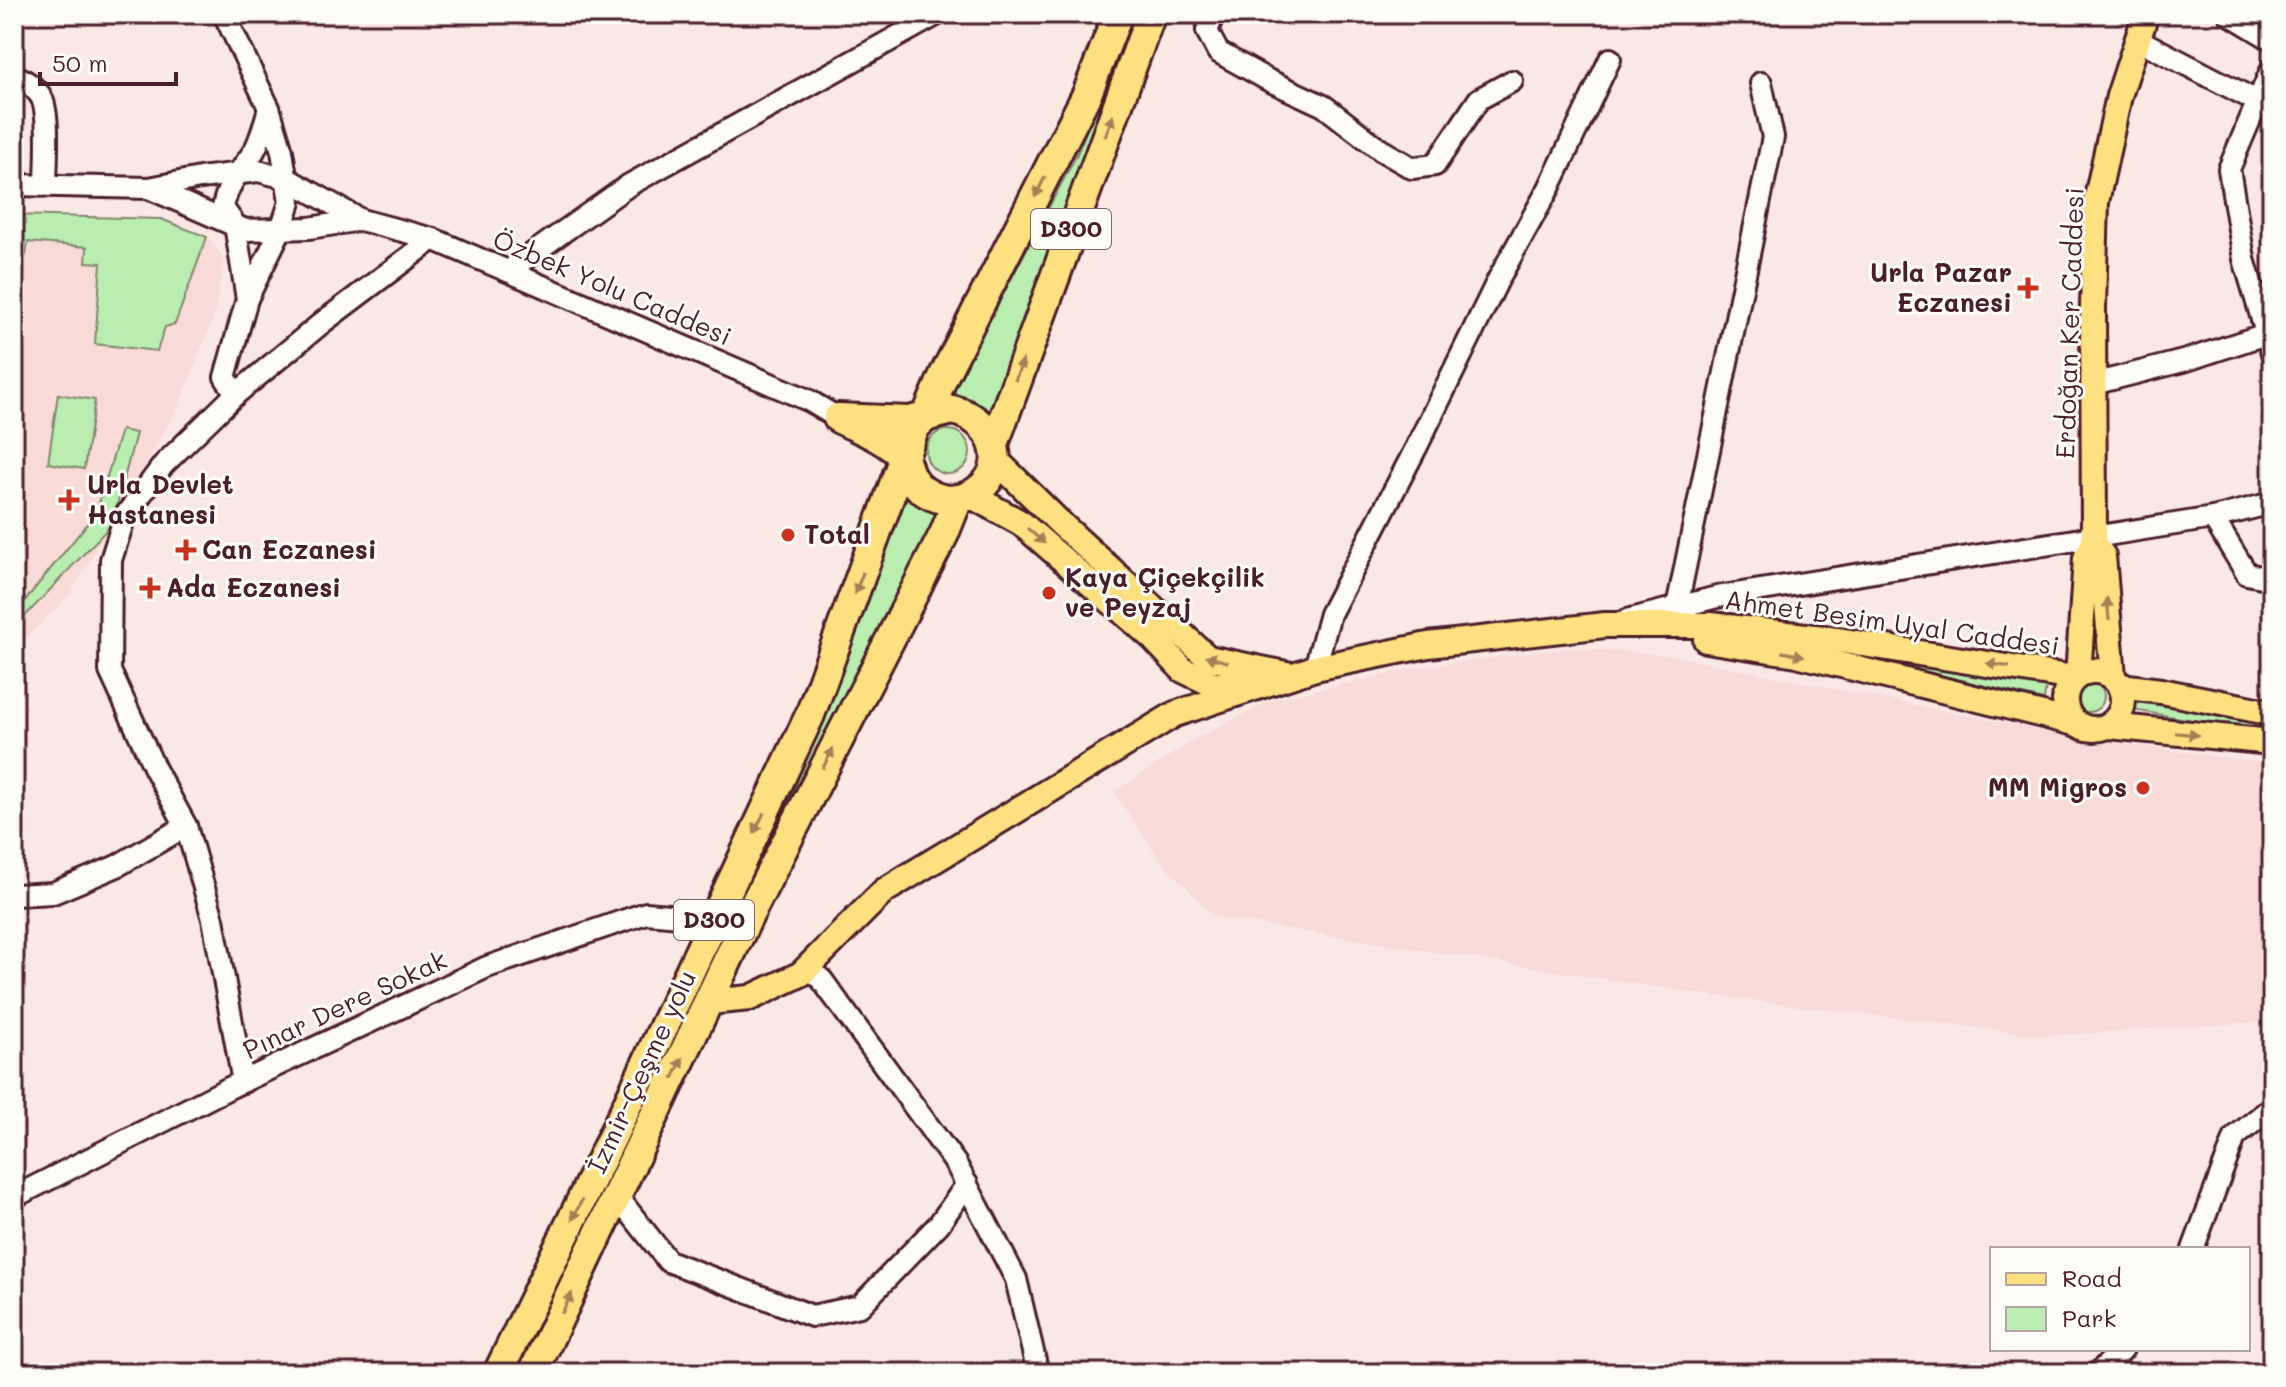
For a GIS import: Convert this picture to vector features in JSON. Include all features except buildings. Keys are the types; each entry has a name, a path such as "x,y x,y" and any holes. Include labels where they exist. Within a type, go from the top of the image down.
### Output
{"highway":[{"name":"D300","path":"904,457 915,427 926,417 944,375 1087,94 1118,14"},
{"name":"D300","path":"964,497 983,486 991,473 994,451 1151,14"},
{"path":"838,418 909,421 939,411 953,410 979,420 988,431 994,451"},
{"path":"838,418 883,441 904,457 911,476 926,492 936,497 964,497"},
{"name":"İzmir-Çeşme yolu","path":"498,1373 810,715 904,457"},
{"name":"İzmir-Çeşme yolu","path":"533,1373 807,801 964,497"}],"main road":[{"name":"Erdoğan Ker Caddesi","path":"2076,677 2086,558 2094,541 2096,202 2119,96 2146,14"},
{"path":"994,451 1061,524 1208,658 1304,672"},
{"path":"964,497 1021,523 1154,639 1183,670 1214,685 1244,684 1304,672"},
{"name":"Erdoğan Ker Caddesi","path":"2094,541 2103,556 2117,682"},
{"name":"Ahmet Besim Uyal Caddesi","path":"1304,672 1428,645 1605,625 1711,625 1847,641 2076,677"},
{"name":"Ahmet Besim Uyal Caddesi","path":"1605,625 1797,654 2075,723"},
{"path":"2272,713 2117,682 2096,671 2076,677 2069,685 2064,701 2075,723 2092,730 2109,726 2272,742"},
{"path":"709,1002 750,998 801,974 884,891 1175,714 1304,672"},
{"path":"2109,726 2116,720 2124,704 2117,682"}],"street":[{"path":"224,14 269,108 282,151 290,202 281,229 247,299 225,377 236,394"},
{"path":"508,271 629,185 938,14"},
{"path":"1214,14 1207,31 1218,52 1324,106 1381,150 1412,168 1435,165 1479,99 1512,81"},
{"path":"2229,14 2272,40"},
{"path":"2139,40 2264,105"},
{"path":"1304,672 1330,614 1499,278 1549,188 1610,59"},
{"path":"2093,384 2270,340 2244,259 2229,169 2264,105 2272,68"},
{"path":"14,75 29,83 42,97 46,115 46,185"},
{"path":"1677,607 1773,137 1761,83"},
{"path":"247,299 235,225 223,208 225,192 255,149 269,108"},
{"path":"14,185 149,188 258,171 286,178 361,220"},
{"path":"149,188 245,230 309,228 361,220"},
{"name":"Özbek Yolu Caddesi","path":"361,220 433,239 808,400 838,418"},
{"path":"243,1082 213,919 186,826 155,769 110,671 111,560 125,516 164,464 236,394 323,322 433,239"},
{"path":"1605,625 1717,597 2094,541 2272,503"},
{"path":"2213,518 2247,574 2272,579"},
{"path":"14,895 53,893 117,866 186,826"},
{"name":"Pınar Dere Sokak","path":"14,1197 243,1082 501,962 646,913 714,919"},
{"path":"809,967 822,980 956,1164 1016,1279 1038,1373"},
{"path":"2194,1247 2235,1137 2272,1107"},
{"path":"617,1196 668,1261 812,1316 860,1306 939,1224 967,1184"},
{"path":"2098,1373 2121,1351"}],"shaded area":[{"name":"Urla Devlet Hastanesi","path":"14,215 161,219 207,237 224,258 215,313 179,406 71,593 14,650"},
{"path":"1569,648 1668,655 2072,737 2272,764 2272,1021 2045,1036 1700,994 1214,917 1158,857 1114,792 1192,741 1272,700 1420,667"}],"green space":[{"path":"1133,14 1139,14 988,413 949,397 1077,154"},
{"path":"14,215 161,219 207,237 175,324 165,327 157,351 95,344 101,263 86,262 87,247 28,242 26,255 14,254"},
{"path":"58,394 95,400 84,469 48,463"},
{"path":"121,430 136,433 112,524 14,628 14,610 96,513"},
{"path":"948,430 963,437 970,452 963,467 948,474 933,467 926,452 933,437"},
{"path":"909,492 943,507 610,1177 802,766"},
{"path":"1916,663 2047,679 2044,700 1915,669"},
{"path":"2088,680 2100,684 2104,696 2100,708 2088,712 2076,708 2072,696 2076,684"},
{"path":"2129,691 2262,722 2261,727 2240,728 2127,709"}],"place":[{"name":"Urla Pazar Eczanesi","path":"2028,288"},
{"name":"Urla Devlet Hastanesi","path":"69,500"},
{"name":"Total","path":"788,535"},
{"name":"Can Eczanesi","path":"186,550"},
{"name":"Ada Eczanesi","path":"150,588"},
{"name":"Kaya Çiçekçilik ve Peyzaj","path":"1049,593"},
{"name":"MM Migros","path":"2143,788"}]}
